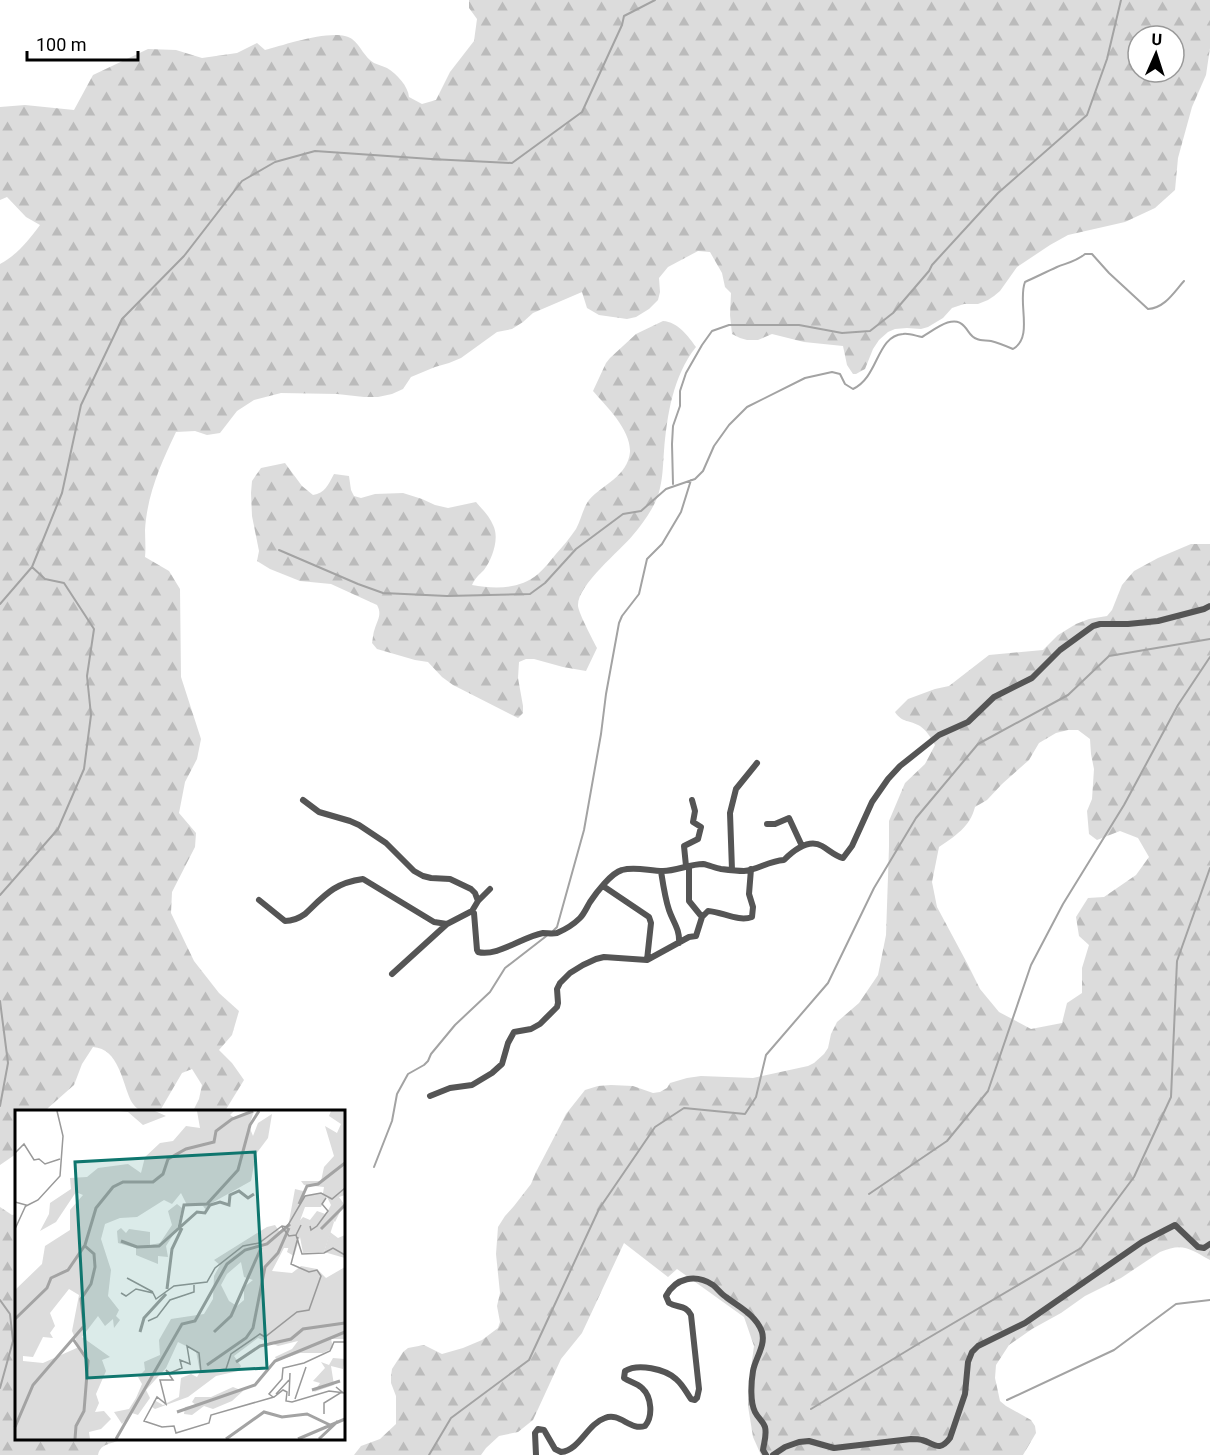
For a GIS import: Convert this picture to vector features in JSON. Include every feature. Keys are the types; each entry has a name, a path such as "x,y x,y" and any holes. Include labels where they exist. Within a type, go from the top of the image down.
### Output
{"street":[{"path":"472,911 475,916 477,950 481,954 501,950 543,933 556,933 573,924 581,917 591,899 611,877 621,870 638,868 661,871 704,864 745,871 772,861 784,860 793,851 810,844 817,844 838,857 844,857 852,846 872,802 900,766 939,735 968,722 994,698 1032,678 1060,650 1093,626 1158,621 1210,606"},
{"path":"732,870 730,813 736,789 757,763"},
{"path":"303,800 319,812 359,825 386,843 414,872 431,878 450,879 471,889 477,901"},
{"path":"692,800 695,811 693,822 701,827 698,839 684,846 688,866 689,901 702,917"},
{"path":"766,824 774,824 789,818 802,846"},
{"path":"430,1096 450,1088 472,1085 492,1073 502,1064 514,1032 531,1029 540,1024 557,1007 557,989 560,982 576,969 604,957 647,960 689,937 696,936 702,917 708,911 745,919 752,916 751,869"},
{"path":"661,871 669,912 680,935 680,943"},
{"path":"259,900 285,921 293,921 305,914 336,886 363,879 434,922 447,924"},
{"path":"603,886 649,917 651,923 647,960"},
{"path":"392,974 447,924 472,911 477,901 490,889"},
{"path":"773,1455 791,1444 809,1441 834,1448 911,1439 934,1446 945,1444 950,1438 965,1394 968,1362 972,1352 978,1346 1025,1323 1142,1242 1175,1225 1198,1247 1204,1248 1210,1244"},
{"path":"536,1455 535,1433 538,1429 544,1430 555,1449 561,1452 571,1449 597,1422 608,1416 618,1417 639,1428 645,1426 650,1414 648,1397 641,1387 624,1378 625,1371 631,1368 665,1372 683,1386 691,1399 697,1398 699,1389 691,1315 684,1307 669,1304 666,1296 683,1280 696,1278 713,1286 742,1308 758,1323 762,1331 762,1342 753,1370 752,1404 765,1428 763,1450 766,1455"}],"green space":[{"path":"469,0 1210,0 1210,48 1206,75 1192,107 1178,158 1175,190 1155,208 1125,222 1068,235 1050,245 1017,267 1000,291 988,300 952,308 943,318 928,327 895,329 888,332 873,349 865,369 856,374 853,374 847,365 843,346 804,342 772,334 758,340 747,340 732,334 731,293 725,287 722,273 710,252 698,251 668,267 659,278 658,300 636,317 627,319 599,315 587,308 582,292 533,313 512,329 497,332 461,358 411,377 403,389 392,394 364,397 281,393 254,400 237,411 220,433 207,435 195,431 176,432 160,467 152,492 145,530 145,557 169,571 180,589 181,677 201,739 197,759 185,782 179,813 196,833 195,847 172,892 171,913 194,961 219,993 239,1011 232,1035 219,1050 244,1080 226,1110 194,1110 202,1085 192,1069 182,1073 161,1109 139,1110 131,1101 114,1060 102,1049 93,1047 82,1064 74,1085 47,1110 15,1110 15,1155 0,1165 0,264 27,242 40,225 26,217 7,197 0,200 0,107 25,105 74,110 93,75 148,49 176,50 202,58 237,53 257,43 265,50 310,38 334,35 352,39 371,61 387,68 398,77 407,89 409,97 422,104 436,100 450,72 474,41 477,19 469,8"},
{"path":"663,321 678,327 696,347 682,370 672,396 658,494 653,506 627,542 584,588 578,606 597,648 586,671 534,659 519,662 518,678 523,713 518,718 453,685 428,662 377,649 372,643 379,614 377,605 331,584 300,581 257,561 259,551 252,516 252,481 261,468 285,463 302,486 313,495 328,485 334,474 349,476 354,496 361,498 375,494 403,493 448,508 476,502 492,522 496,536 490,560 472,585 506,587 531,579 543,569 571,536 589,500 625,468 630,452 627,435 617,419 593,391 610,358 636,334"},
{"path":"1191,544 1210,544 1210,1260 1181,1247 1160,1252 1121,1278 1085,1296 1009,1345 996,1365 995,1378 1000,1401 1031,1420 1035,1426 1036,1433 1023,1455 761,1455 753,1437 748,1406 754,1346 744,1317 677,1269 668,1277 624,1243 582,1333 561,1359 533,1420 518,1432 499,1436 481,1455 354,1455 361,1446 380,1439 396,1424 396,1396 391,1376 392,1369 403,1352 408,1348 424,1345 442,1354 482,1340 498,1328 500,1322 497,1306 500,1293 496,1254 498,1227 531,1184 566,1114 585,1090 611,1085 633,1086 653,1093 667,1088 670,1083 687,1078 701,1076 753,1078 808,1066 824,1054 837,1022 859,1003 878,975 886,935 889,821 905,783 925,764 935,745 922,728 903,720 895,712 908,699 949,686 989,655 1043,650 1058,635 1076,624 1107,616 1112,610 1122,585 1134,571","holes":["1078,730 1090,739 1094,769 1092,799 1087,811 1089,834 1097,840 1120,831 1138,838 1149,857 1136,875 1104,897 1088,898 1076,917 1079,936 1089,945 1082,968 1082,993 1067,1003 1062,1023 1031,1029 999,1012 980,989 937,907 932,882 939,847 966,826 975,807 987,800 1029,760 1039,743 1056,733"]},
{"path":"0,1207 12,1215 15,1214 15,1440 119,1440 104,1446 98,1455 0,1455"}],"waterway":[{"path":"0,604 32,567 62,493 81,405 122,319 184,256 242,181 275,162 315,151 512,163 582,112 624,16 655,0"},
{"path":"673,484 673,426 680,406 680,391 686,373 712,331 729,325 799,325 842,333 870,331 893,313 932,265 998,193 1087,115 1107,59 1121,0"},
{"path":"279,550 383,593 447,596 530,594 545,583 576,549 623,514 641,511 666,489 695,479 703,471 714,446 729,425 747,407 805,378 832,372 840,374 845,384 853,389 868,376 882,349 894,336 910,334 922,337 943,324 954,321 964,326 975,338 1013,349 1023,336 1025,282 1085,254 1092,254 1148,309 1164,303 1184,281"},
{"path":"553,931 557,927 584,830 619,623 639,594 647,559 662,544 681,512 691,480"},
{"path":"0,895 58,829 84,769 91,715 87,676 94,629 64,583 45,579 32,567"},
{"path":"429,1455 451,1418 529,1360 599,1209 655,1127 684,1108 745,1114 756,1097 766,1055 828,983 874,888 916,818 978,744 1068,695 1109,656 1210,639"},
{"path":"869,1194 947,1141 988,1091 1031,965 1063,904 1124,805 1178,705 1210,657"},
{"path":"811,1409 1081,1248 1134,1177 1171,1097 1177,961 1210,868"},
{"path":"374,1167 392,1121 397,1094 408,1074 428,1061 431,1054 455,1025 490,992 505,968 549,934"},
{"path":"0,1001 8,1063 0,1106"},
{"path":"0,1300 10,1314 13,1341 0,1388"},
{"path":"1007,1400 1114,1350 1176,1304 1210,1300"}]}
